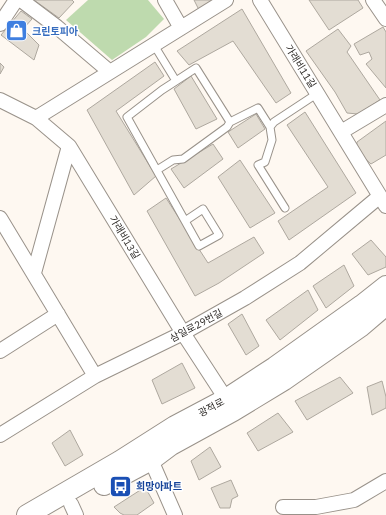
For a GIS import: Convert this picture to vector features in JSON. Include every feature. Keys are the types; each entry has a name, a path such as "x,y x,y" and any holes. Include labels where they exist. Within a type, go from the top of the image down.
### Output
{"main road":[{"name":"광적로","path":"27,515 175,426 226,399 275,367 362,305 386,286"},
{"name":"광적로","path":"52,515 74,509 151,460 171,445 233,411 284,380 360,327 386,305"}],"street":[{"path":"0,24 16,0"},
{"path":"21,0 57,27 110,72"},
{"path":"164,0 181,28"},
{"path":"36,118 226,0"},
{"name":"가래비11길","path":"260,0 341,132"},
{"path":"373,0 386,19"},
{"name":"가래비13길","path":"0,100 36,118 69,146 183,333 226,399"},
{"path":"341,132 386,105"},
{"name":"삼일로29번길","path":"0,435 94,376 183,333 245,298 300,263 383,201 341,132"},
{"path":"34,273 69,146"},
{"path":"0,218 94,376"},
{"path":"0,351 58,314"},
{"path":"151,460 175,515"},
{"path":"283,507 316,507 354,500 386,481"}],"lane":[{"path":"154,45 176,81"},
{"path":"184,221 203,209 219,235 199,246 184,221 127,118 162,90 196,68 230,122"},
{"path":"270,127 274,122 318,93"},
{"path":"157,170 173,160 183,159 227,127 230,122 258,108 270,127 272,140 265,162 258,165 284,208"}],"green space":[{"path":"88,0 148,0 164,19 146,37 112,60 66,20"}],"building":[{"path":"34,0 72,0 74,2 59,18"},
{"path":"194,0 213,0 199,10"},
{"path":"309,0 358,0 363,8 329,30"},
{"path":"242,9 291,93 276,103 233,41 189,65 177,51"},
{"path":"21,11 32,19 23,29 39,45 34,60 1,35"},
{"path":"383,27 386,32 386,88 366,64 372,59 369,52 360,55 354,44"},
{"path":"338,29 351,46 347,52 380,100 358,114 347,113 335,92 306,51"},
{"path":"155,62 164,76 116,111 156,176 134,195 87,110"},
{"path":"0,63 4,67 0,74"},
{"path":"191,76 217,119 196,129 174,89"},
{"path":"305,112 356,193 289,240 278,221 328,187 287,125"},
{"path":"256,114 265,129 238,148 228,132"},
{"path":"386,121 386,155 371,164 356,150 357,142"},
{"path":"213,144 223,159 184,188 171,169"},
{"path":"240,160 275,213 250,228 218,177"},
{"path":"166,198 208,263 254,237 264,253 219,283 195,296 147,211"},
{"path":"371,240 386,257 386,267 368,275 352,254"},
{"path":"344,265 354,286 326,308 313,286"},
{"path":"308,290 318,310 280,340 266,320"},
{"path":"242,314 259,346 246,355 228,324"},
{"path":"182,363 195,388 162,404 152,380"},
{"path":"340,377 353,393 307,420 295,401"},
{"path":"382,381 386,397 386,408 372,415 367,387"},
{"path":"278,413 293,432 258,451 247,433"},
{"path":"70,430 83,455 65,466 52,443"},
{"path":"210,447 221,467 199,480 191,461"},
{"path":"231,480 238,496 232,499 230,508 220,508 211,488"},
{"path":"145,487 154,503 137,515 124,515 114,507"}],"place":[{"name":"크린토피아","path":"16,31"},
{"name":"희망아파트","path":"121,486"}]}
